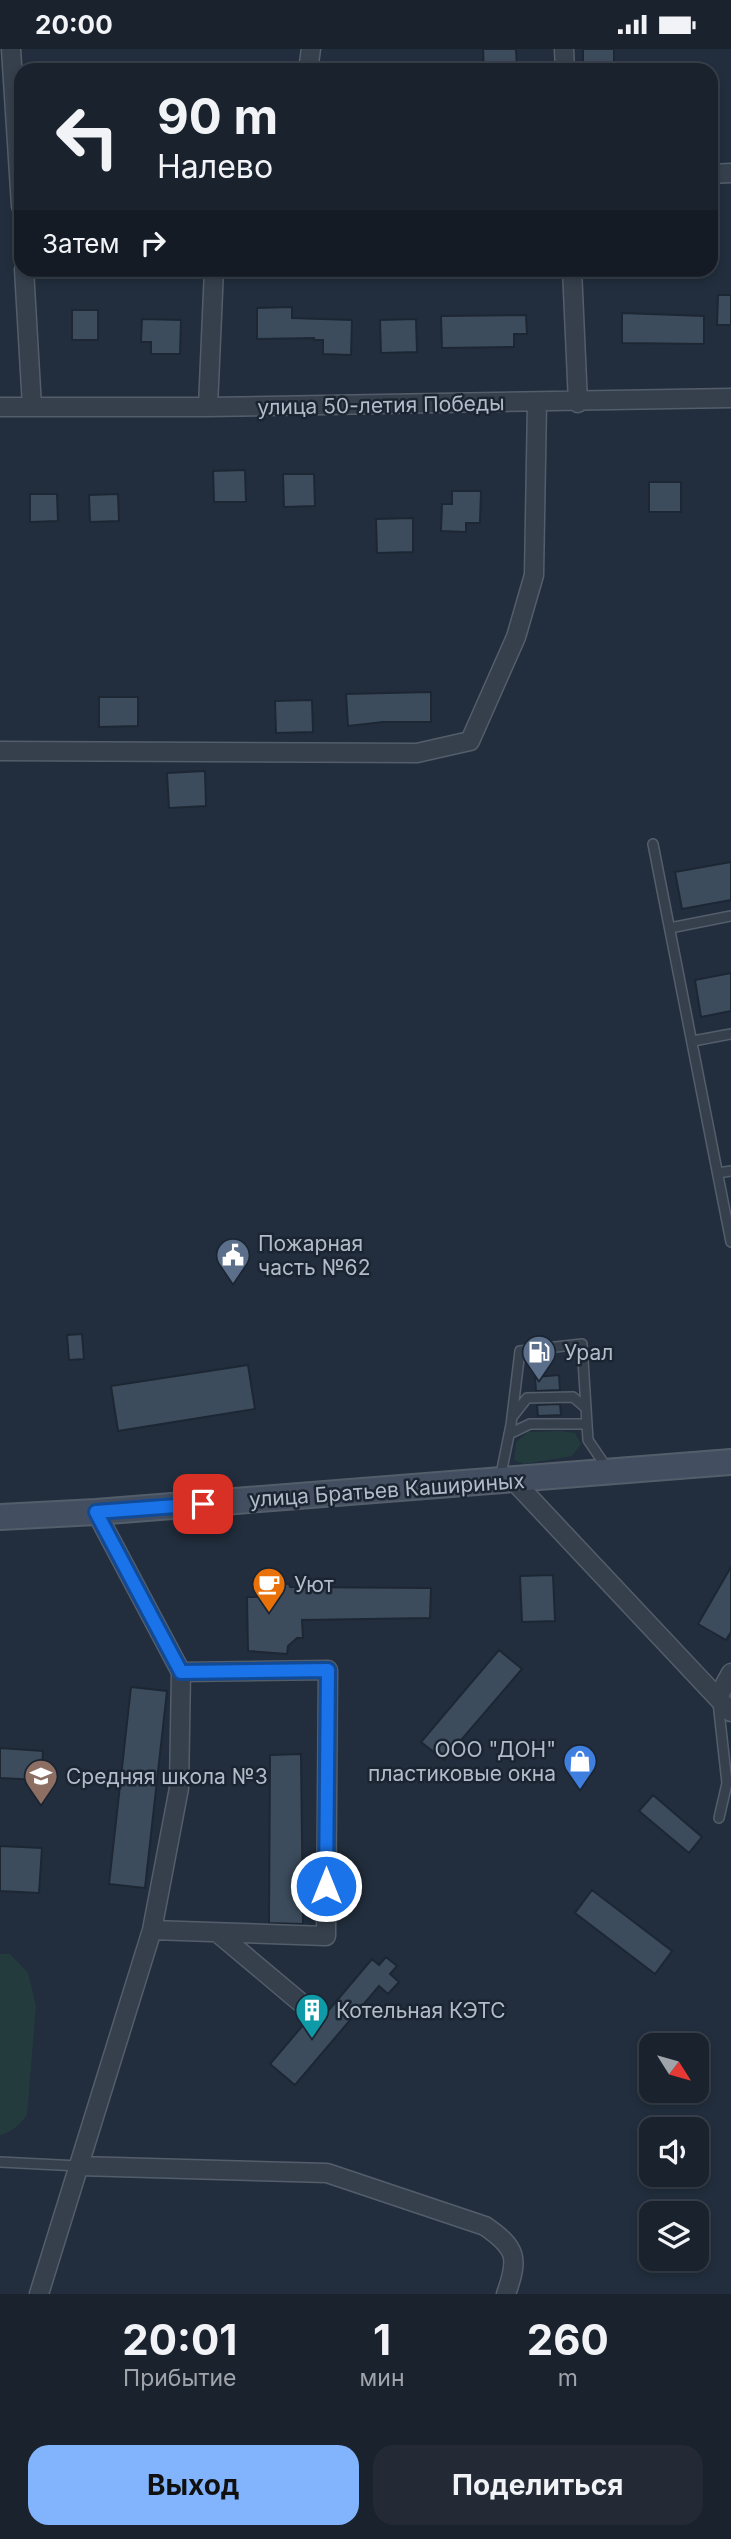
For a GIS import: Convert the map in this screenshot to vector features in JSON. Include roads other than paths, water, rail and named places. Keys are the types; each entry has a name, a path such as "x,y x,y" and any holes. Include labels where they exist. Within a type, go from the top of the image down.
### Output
{"main road":[{"name":"улица Братьев Кашириных","path":"0,1517 96,1512 731,1462"}],"street":[{"path":"11,49 14,96"},
{"path":"24,277 32,407"},
{"path":"208,407 214,277"},
{"path":"572,277 578,403"},
{"name":"улица 50-летия Победы","path":"0,407 578,403 731,398"},
{"path":"0,751 417,753 470,741 516,637 534,575 537,403"},
{"path":"506,1481 731,1712"},
{"path":"39,2294 152,1930 179,1788 181,1672 96,1512"},
{"path":"152,1930 326,1936 328,1670 181,1672"},
{"path":"718,1697 731,1673"},
{"path":"219,1934 300,2002"},
{"path":"79,2166 327,2173 485,2226 506,2241 514,2257 514,2271 506,2294"}],"lane":[{"path":"653,844 731,1242"},
{"path":"670,928 731,916"},
{"path":"693,1041 731,1034"},
{"path":"718,1174 731,1171"},
{"path":"506,1481 520,1351 582,1344 588,1440 610,1472"},
{"path":"512,1417 527,1398 573,1397 586,1408"},
{"path":"509,1434 530,1424 587,1424"},
{"path":"718,1697 727,1783 719,1818"},
{"path":"0,2162 79,2166"}],"place":[{"name":"Пожарная часть №62","path":"233,1285"},
{"name":"Урал","path":"539,1382"},
{"name":"Уют","path":"269,1614"},
{"name":"ООО \"ДОН\" пластиковые окна","path":"580,1791"},
{"name":"Средняя школа №3","path":"41,1806"},
{"name":"Котельная КЭТС","path":"312,2040"}]}
